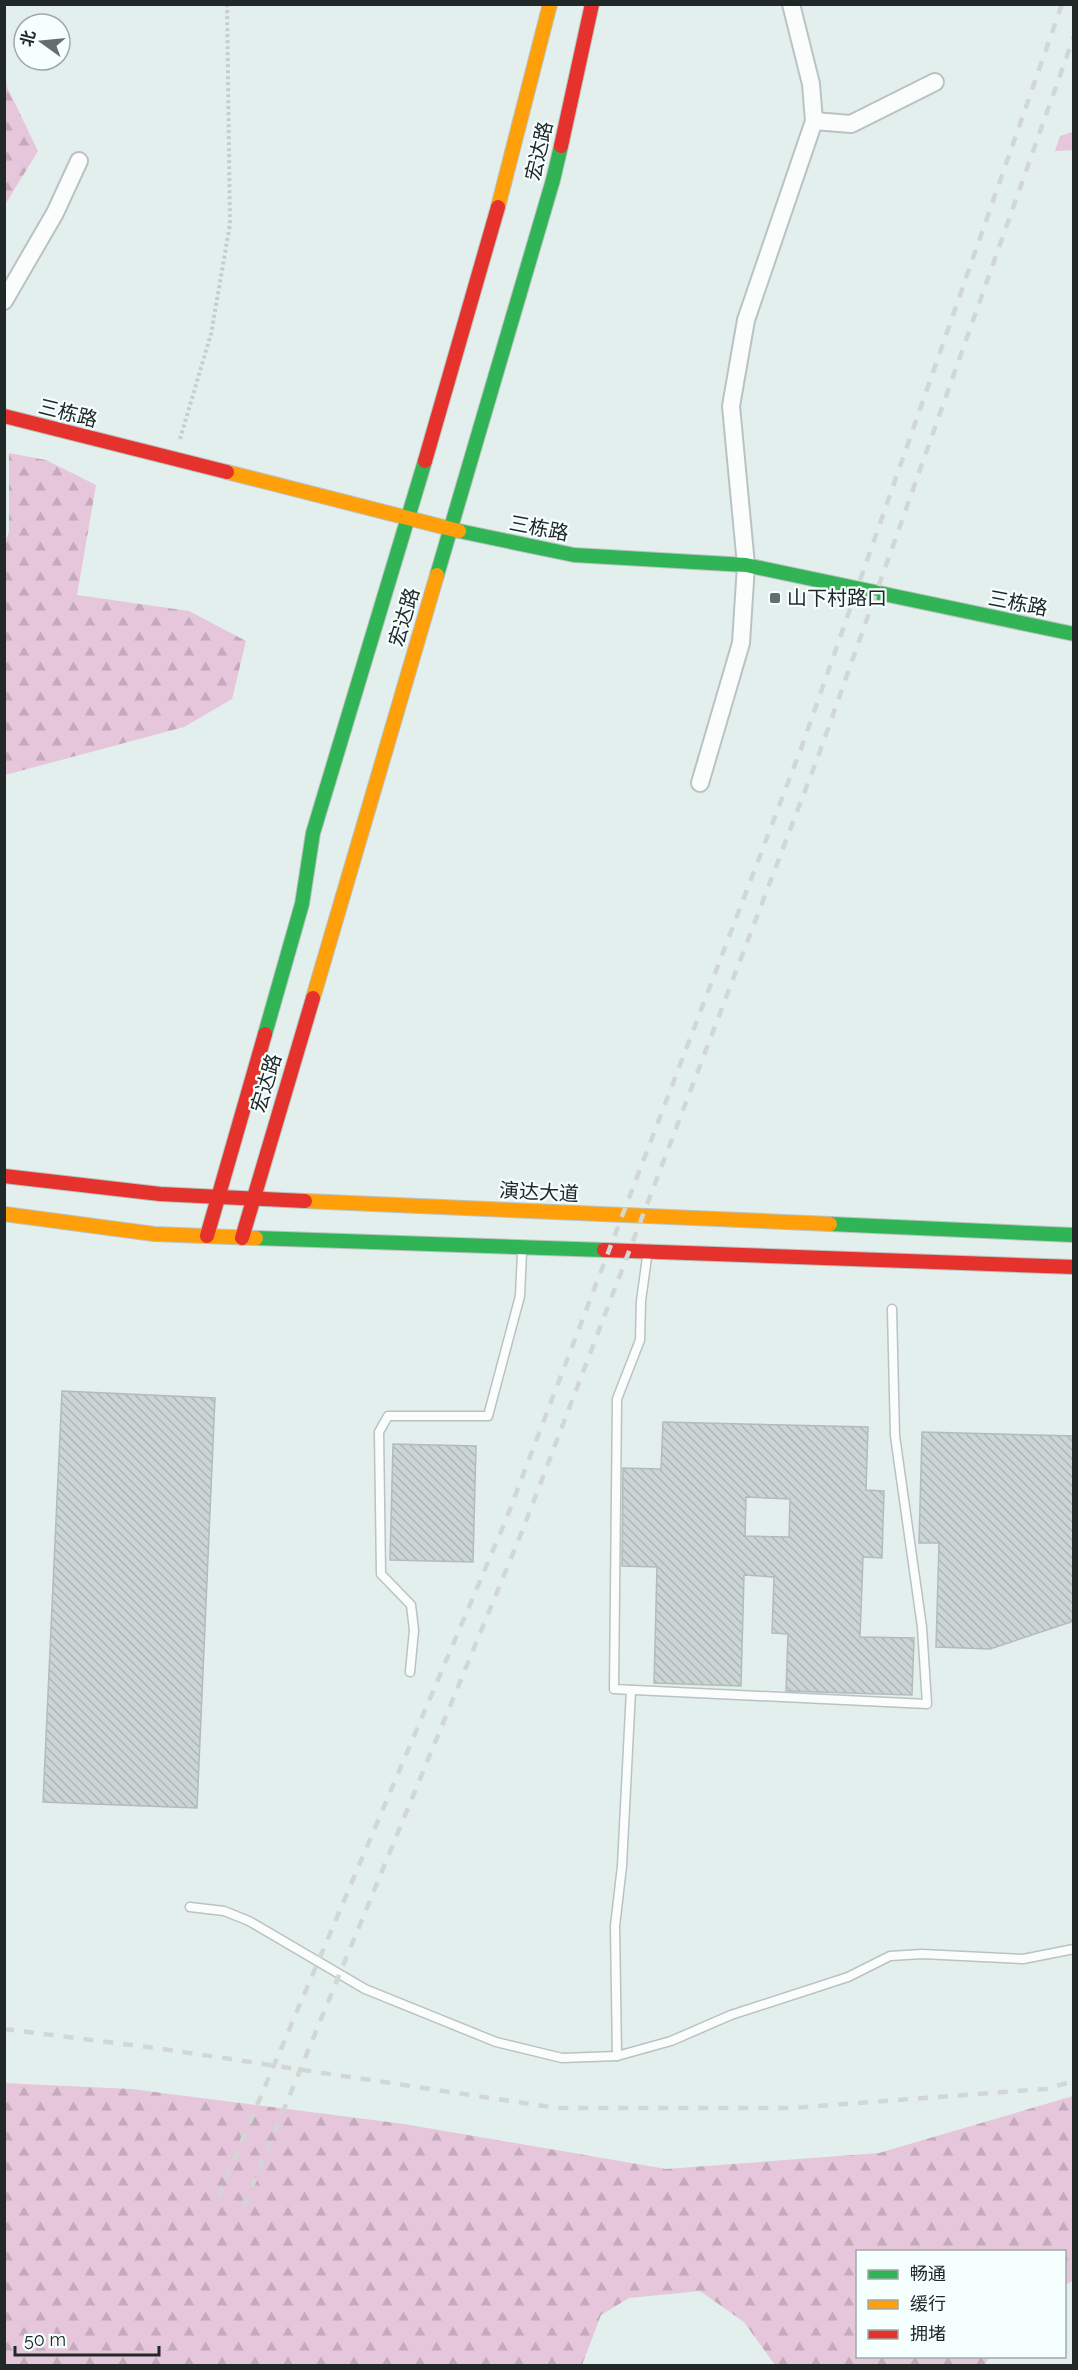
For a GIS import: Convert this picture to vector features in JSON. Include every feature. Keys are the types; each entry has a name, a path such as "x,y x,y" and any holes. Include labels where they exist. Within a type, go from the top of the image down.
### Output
{"main road":[{"name":"宏达路","path":"207,1236 302,904 313,833 511,161 550,4"},
{"name":"宏达路","path":"242,1238 553,180 592,4"},
{"name":"三栋路","path":"4,416 407,519 574,555 746,565 1074,634"},
{"name":"演达大道","path":"4,1176 160,1194 1074,1235"},
{"path":"4,1214 154,1234 1074,1267"}],"street":[{"path":"700,783 741,643 746,565 731,406 746,320 814,121 811,84 791,4"},
{"path":"814,121 851,124 934,82"},
{"path":"4,301 55,213 79,161"}],"lane":[{"path":"410,1672 414,1630 411,1605 381,1574 379,1432 388,1416 488,1416 520,1296 523,1248"},
{"path":"647,1252 641,1301 640,1340 617,1398 614,1689 927,1704 922,1627 895,1436 892,1309"},
{"path":"617,2056 615,1926 622,1866 631,1690"},
{"path":"190,1906 224,1911 249,1921 365,1989 496,2042 562,2058 617,2056 671,2041 731,2015 848,1977 890,1956 922,1954 1023,1959 1074,1949"}],"path":[{"path":"174,460 211,333 230,224 226,4"}],"green space":[{"path":"5,71 7,87 38,151 6,203"},
{"path":"1073,132 1073,150 1055,151 1060,136"},
{"path":"9,453 46,460 96,485 77,595 189,611 246,641 232,699 184,727 5,775 4,545 9,532"},
{"path":"4,2083 131,2089 404,2124 666,2169 879,2153 1073,2096 1073,2281 1066,2284 1066,2250 856,2250 856,2358 989,2358 984,2365 775,2365 744,2322 700,2291 629,2298 601,2315 582,2365 5,2365"}],"building":[{"path":"62,1391 215,1398 197,1808 43,1802"},
{"path":"663,1422 868,1427 866,1490 884,1491 882,1558 863,1557 860,1637 914,1638 912,1695 786,1691 788,1634 772,1633 774,1577 744,1575 741,1686 654,1683 657,1567 622,1566 623,1468 661,1469","holes":["746,1497 790,1499 789,1537 745,1536"]},
{"path":"922,1432 1074,1436 1074,1621 990,1649 936,1647 939,1543 919,1543"},
{"path":"393,1444 476,1446 473,1562 390,1560"}],"railway":[{"path":"218,2197 505,1522 802,746 1062,4"},
{"path":"244,2206 523,1529 819,754 1074,36"},
{"path":"4,2029 163,2049 557,2108 792,2108 1045,2089 1074,2081"}],"traffic: fast":[{"path":"437,575 561,146"},
{"path":"265,1034 302,904 313,833 425,461"},
{"path":"459,531 574,555 746,565 1074,634"},
{"path":"830,1224 1074,1235"},
{"path":"256,1238 604,1250"}],"traffic: slow":[{"path":"498,207 550,4"},
{"path":"227,472 459,531"},
{"path":"313,998 437,575"},
{"path":"305,1201 830,1224"},
{"path":"4,1214 154,1234 256,1238"}],"traffic: jam":[{"path":"561,146 592,4"},
{"path":"425,461 498,207"},
{"path":"4,416 227,472"},
{"path":"242,1238 313,998"},
{"path":"207,1236 265,1034"},
{"path":"4,1176 160,1194 305,1201"},
{"path":"604,1250 1074,1267"}],"place":[{"name":"山下村路口","path":"775,598"}]}
